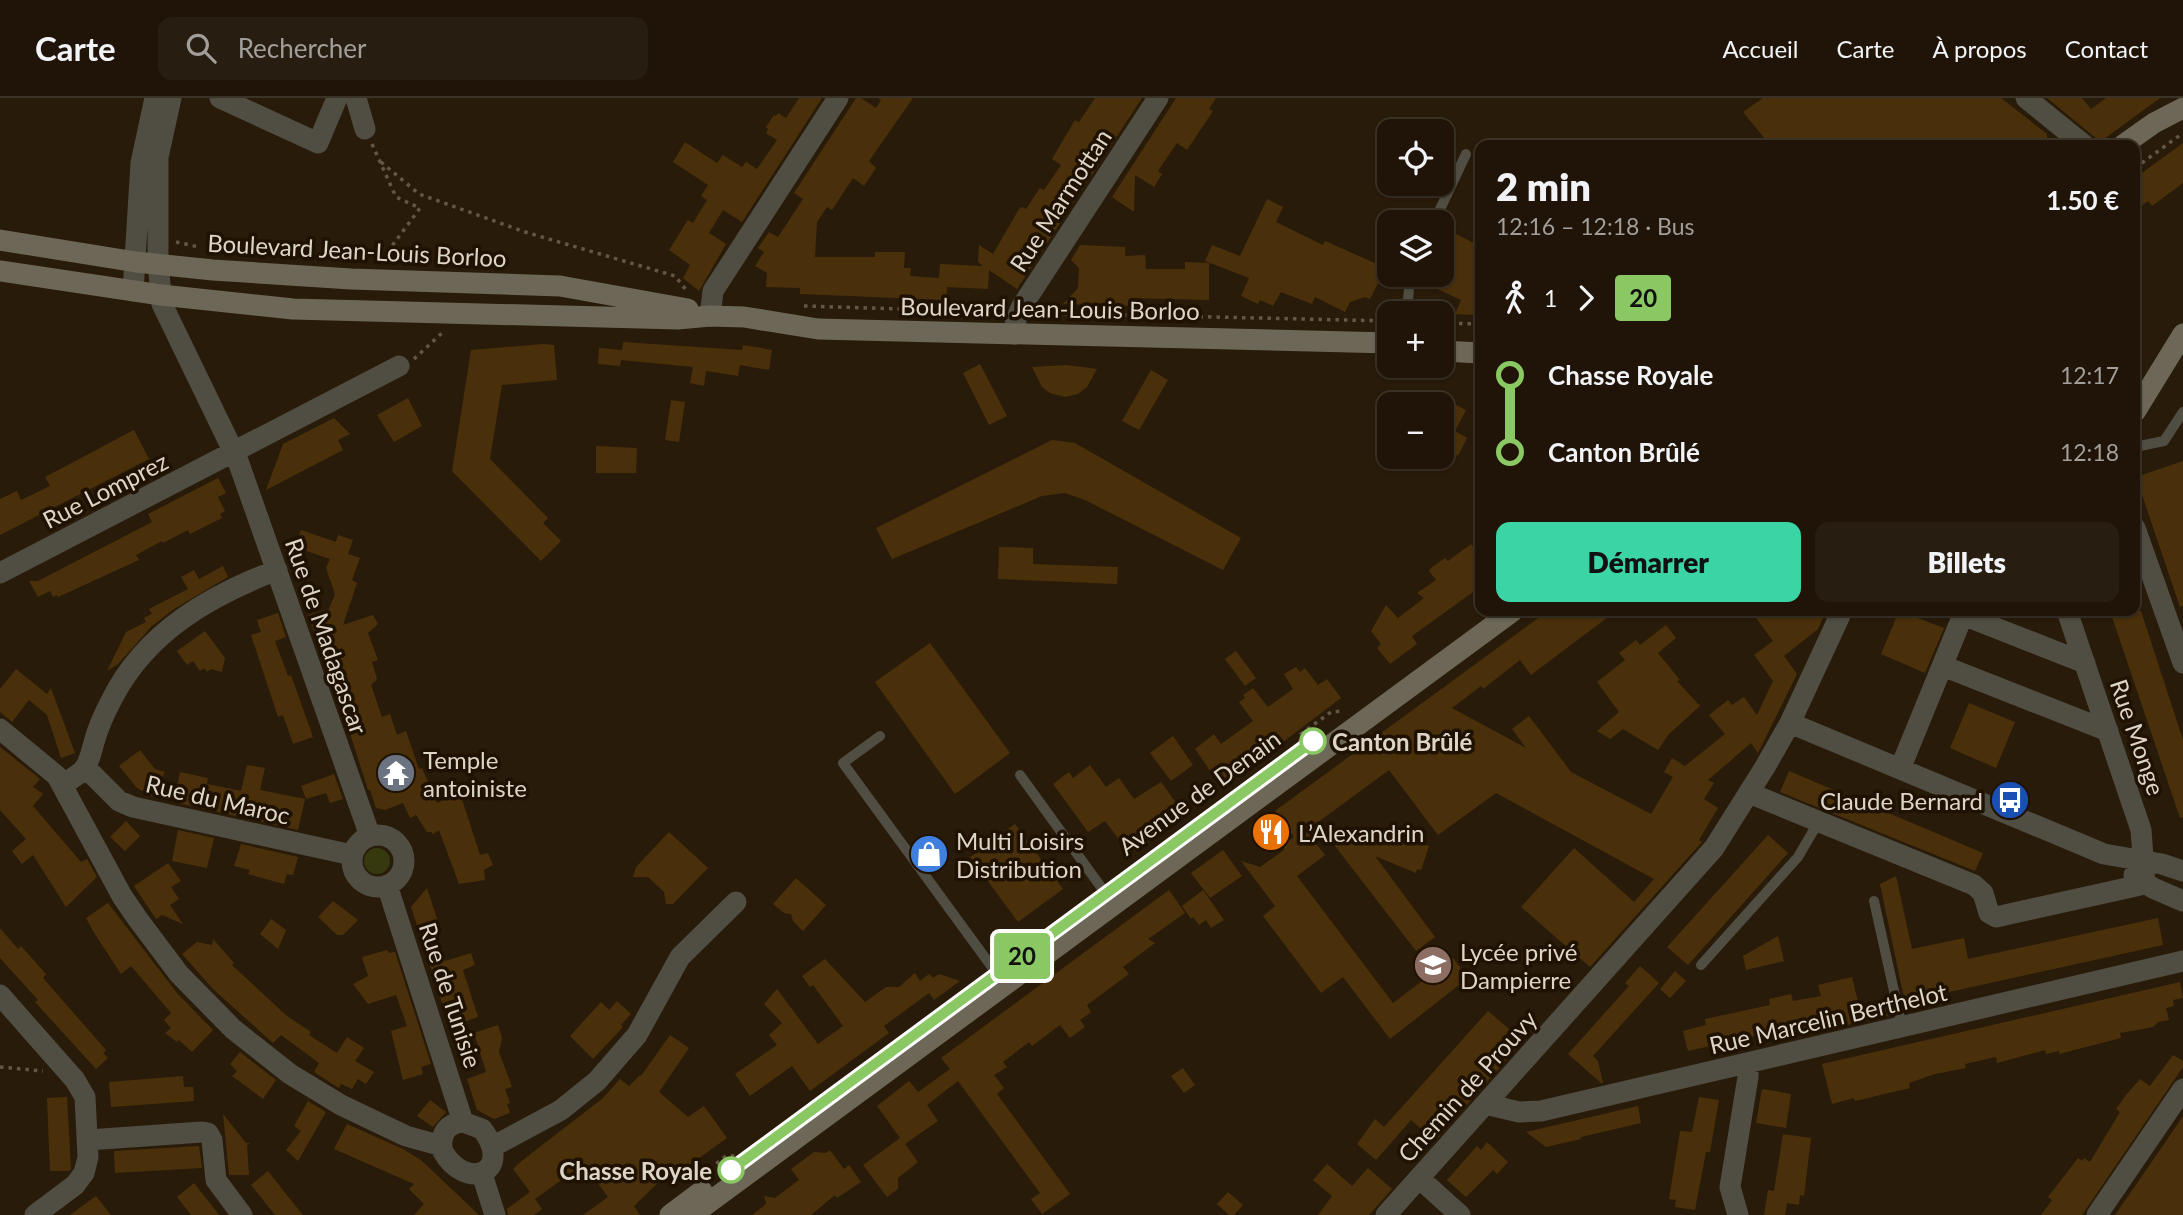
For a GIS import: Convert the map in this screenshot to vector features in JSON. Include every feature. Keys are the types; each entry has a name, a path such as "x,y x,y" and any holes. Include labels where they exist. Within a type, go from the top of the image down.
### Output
{"main road":[{"path":"2154,123 2180,98"},
{"path":"2130,140 2154,123 2183,108"},
{"name":"Boulevard Jean-Louis Borloo","path":"0,240 135,262 324,278 573,288 685,308 710,316"},
{"name":"Boulevard Jean-Louis Borloo","path":"0,271 161,295 336,311 678,319 744,317 818,329 1377,343"},
{"path":"2140,404 2183,334"},
{"path":"1454,341 1475,342"},
{"path":"1454,352 1475,353"},
{"name":"Avenue de Denain","path":"670,1215 1483,616"},
{"name":"Avenue de Denain","path":"692,1215 1506,616"}],"street":[{"path":"133,291 141,163 155,98"},
{"path":"171,98 158,157 158,264 161,295 170,324 234,453"},
{"path":"220,98 318,143 337,98"},
{"path":"356,98 365,130"},
{"path":"710,316 713,290 838,98"},
{"name":"Rue Marmottan","path":"1014,334 1016,319 1022,306 1158,98"},
{"path":"2026,98 2072,140"},
{"name":"Rue Lomprez","path":"0,573 399,366"},
{"name":"Rue de Madagascar","path":"234,453 370,836"},
{"path":"2140,542 2183,663"},
{"path":"62,785 86,768 95,738 113,697 147,649 197,607 252,579 277,570"},
{"name":"Chemin de Prouvy","path":"1387,1215 1714,848 1790,723 1840,616"},
{"path":"1900,769 1963,616"},
{"path":"1966,616 2085,663"},
{"name":"Rue Monge","path":"2069,616 2141,830 2145,884"},
{"path":"1943,666 2108,731"},
{"path":"1790,723 2104,854 2145,884 2183,901"},
{"path":"0,729 53,771 122,896 142,926 179,974 233,1029 280,1066 341,1105 405,1136 442,1146"},
{"name":"Rue du Maroc","path":"86,768 119,800 133,807 352,855"},
{"path":"1749,793 1974,885 1983,893 1989,913 1996,916 2145,884"},
{"path":"379,834 389,837 397,842 402,850 403,870 396,880 387,885 374,887 362,882 352,868 352,855 359,842 370,836 379,834"},
{"path":"2104,854 2144,860 2183,871"},
{"name":"Rue de Tunisie","path":"387,885 463,1122"},
{"path":"492,1147 555,1114 597,1081 637,1035 680,957 736,902"},
{"name":"Rue Marcelin Berthelot","path":"1485,1104 1519,1112 1541,1111 2183,961"},
{"path":"0,995 69,1074 85,1097 87,1167 80,1179 36,1215"},
{"path":"1738,1215 1730,1187 1748,1063"},
{"path":"2097,1215 2183,1089"},
{"path":"463,1122 482,1129 492,1147 493,1161 489,1169 482,1174 473,1176 462,1171 446,1156 442,1146 447,1128 454,1123 463,1122"},
{"path":"88,1140 208,1133 212,1140 216,1180 242,1215"},
{"path":"482,1174 495,1215"},
{"path":"1419,1178 1460,1215"}],"lane":[{"path":"1440,210 1466,154"},
{"path":"2140,446 2164,441 2183,412"},
{"path":"880,736 843,763 998,974"},
{"path":"1020,775 1106,894"},
{"path":"1701,965 1798,857 1819,821"},
{"path":"1874,901 1902,1027"}],"path":[{"path":"365,130 396,197 420,208 392,246 390,263"},
{"path":"2140,164 2183,133"},
{"path":"381,162 419,194 525,232 675,276 691,296"},
{"path":"1454,323 1475,324"},
{"path":"399,366 412,360 443,332"},
{"path":"0,1067 69,1074"}],"shaded area":[{"path":"377,848 386,852 390,861 386,870 377,874 368,870 364,861 368,852"}],"building":[{"path":"799,98 822,98 742,222 723,210 709,233 726,244 699,291 683,278 690,265 669,250 688,220 693,223 707,200 701,196 708,185 673,162 685,142 717,163 723,155 742,167 746,162 757,169 777,140 766,133 766,127 778,113 786,118"},
{"path":"856,98 861,98 876,108 881,100 878,98 913,98 869,161 876,168 864,186 853,178 832,210 827,207 817,222 815,257 875,257 875,252 905,252 904,268 911,268 910,276 939,278 940,264 983,266 978,262 979,245 993,254 1019,209 1026,209 1040,188 1044,190 1061,165 1052,159 1075,120 1079,122 1095,98 1142,98 1017,289 989,270 988,289 947,287 946,300 800,294 800,288 766,287 767,273 755,266 764,252 758,248 769,232 778,237 803,199 794,193"},
{"path":"1176,98 1216,98 1209,109 1213,111 1187,150 1177,143 1158,171 1162,174 1154,187 1135,175 1134,212 1112,197"},
{"path":"1763,98 2001,98 2047,134 2047,140 1766,140 1743,112"},
{"path":"2047,98 2082,98 2091,109 2106,98 2160,98 2104,139 2097,139"},
{"path":"2183,143 2183,183 2152,206 2148,201 2140,207 2140,174"},
{"path":"1267,199 1283,207 1276,222 1323,245 1325,241 1377,264 1377,285 1370,299 1365,297 1350,302 1345,312 1315,297 1312,304 1281,292 1273,306 1260,300 1258,304 1241,296 1249,278 1205,261 1212,245 1240,256"},
{"path":"1456,234 1475,244 1473,315 1455,314 1461,300 1433,287 1454,287"},
{"path":"1080,245 1125,247 1125,256 1145,255 1146,269 1185,269 1185,262 1209,263 1209,300 1130,298 1130,306 1063,304 1078,288 1079,268 1071,260"},
{"path":"623,342 742,350 743,345 772,350 769,370 740,365 738,376 706,371 704,386 690,383 693,367 621,360 620,366 598,364 599,348 622,350"},
{"path":"554,345 557,380 502,385 490,459 548,518 543,523 561,541 541,561 452,471 471,350"},
{"path":"980,364 1007,416 989,425 963,373"},
{"path":"1067,365 1097,369 1087,387 1078,394 1065,397 1050,393 1042,387 1032,367"},
{"path":"1151,370 1168,380 1139,430 1122,421"},
{"path":"1437,390 1437,392 1417,392"},
{"path":"408,398 422,426 394,442 377,415"},
{"path":"671,400 685,402 679,442 665,440"},
{"path":"1454,404 1466,410 1455,431 1467,438 1458,456 1454,454"},
{"path":"334,418 350,434 338,440 343,450 266,490 283,444"},
{"path":"134,430 149,459 0,535 0,499 17,491 21,500 50,486 45,477"},
{"path":"1052,440 1075,443 1241,538 1223,570 1085,500 1065,493 1042,496 892,559 876,528"},
{"path":"596,446 637,448 636,473 596,473"},
{"path":"2183,461 2183,606 2180,607 2140,489 2140,476"},
{"path":"218,478 226,493 218,497 225,511 220,514 222,518 190,534 188,530 163,543 162,541 136,555 139,560 58,597 53,597 50,591 38,597 29,581 38,581 152,522 148,514"},
{"path":"301,530 336,542 338,535 353,540 348,554 360,558 352,580 357,583 343,625 373,615 378,624 368,633 378,660 372,662 377,679 371,685 382,717 390,714 397,735 406,731 419,769 422,768 437,803 460,793 480,855 488,853 493,865 484,870 485,880 459,884 439,830 433,834 427,832 416,815 410,818 403,803 385,810 376,808 349,730 357,727 343,686 339,680 332,682 308,615 329,609 335,594 326,568 330,559 295,547"},
{"path":"1471,544 1475,550 1475,591 1412,636 1417,644 1390,664 1377,648 1381,644 1371,631 1386,605 1398,618 1424,598 1417,593 1436,580 1429,571 1445,558 1448,561"},
{"path":"999,547 1033,548 1033,564 1118,567 1117,584 998,579"},
{"path":"223,566 228,577 174,609 152,626 118,664 107,671 126,632 146,622 144,618 152,614 149,609 188,589 181,577 194,570 199,579"},
{"path":"2141,611 2183,740 2183,817 2180,818 2112,616 2140,616"},
{"path":"278,613 286,637 275,641 288,676 291,675 313,737 293,744 283,715 278,717 251,635 261,632 257,620"},
{"path":"1541,616 1609,616 1531,675 1520,660 1483,689 1481,686 1452,708 1526,748 1512,729 1529,716 1571,772 1651,814 1673,777 1664,772 1672,758 1685,766 1725,734 1709,715 1728,700 1732,705 1744,697 1757,715 1773,681 1754,655 1773,641 1755,616 1824,616 1818,629 1784,656 1797,674 1758,753 1751,743 1708,780 1714,783 1704,799 1718,808 1699,840 1702,842 1590,967 1521,907 1574,848 1634,902 1654,879 1496,793 1438,835 1389,770 1306,831 1325,855 1297,876 1393,1003 1453,958 1468,978 1390,1039 1343,977 1321,993 1263,916 1275,906 1241,861 1260,867 1284,850 1285,843 1294,837 1275,811"},
{"path":"1897,616 1912,616 1944,628 1925,673 1881,654"},
{"path":"1666,625 1676,638 1658,653 1680,680 1677,681 1700,706 1668,735 1658,750 1623,729 1610,739 1597,731 1619,712 1597,682 1625,660 1619,653 1636,640 1640,645"},
{"path":"205,631 225,658 222,672 211,669 207,672 204,668 200,671 193,661 187,665 177,651"},
{"path":"930,643 1010,753 955,794 875,682"},
{"path":"1236,651 1256,678 1245,686 1225,659"},
{"path":"1296,667 1300,672 1305,668 1318,685 1327,679 1341,698 1222,788 1195,749 1214,734 1221,744 1253,721 1239,702 1245,698 1243,695 1253,688 1268,707 1293,689 1284,674"},
{"path":"16,669 47,694 51,688 75,753 61,758 47,715 29,700 12,722 0,712 0,689"},
{"path":"1969,703 2015,722 1996,768 1950,748"},
{"path":"1173,736 1193,765 1171,781 1150,753"},
{"path":"0,747 40,779 33,787 43,794 33,806 81,862 87,859 97,877 66,907 33,855 22,864 12,851 26,839 0,810"},
{"path":"140,750 155,769 165,772 151,797 136,787 119,766"},
{"path":"247,765 265,768 260,790 305,799 298,830 174,802 180,772 208,778 207,784 241,791"},
{"path":"1090,765 1106,787 1119,778 1134,799 1161,782 1185,815 1135,852 1125,839 1121,842 1105,821 1088,832 1053,784 1069,772 1073,778"},
{"path":"1789,771 1983,853 1975,871 1780,792"},
{"path":"334,774 343,799 330,803 326,793 306,799 301,786"},
{"path":"126,821 140,836 125,851 110,837"},
{"path":"1015,824 1063,889 1018,922 970,857"},
{"path":"178,830 214,838 207,868 172,861"},
{"path":"669,832 708,868 673,904 666,904 664,892 648,877 633,877 636,867"},
{"path":"1388,833 1429,846 1421,870 1417,869 1416,873 1375,856 1435,937 1416,951 1335,846 1338,843 1325,837 1386,836"},
{"path":"1768,835 1788,853 1688,965 1667,947"},
{"path":"241,844 298,857 293,875 287,874 284,884 248,874 250,870 234,866"},
{"path":"1223,850 1242,876 1210,898 1191,873"},
{"path":"168,863 181,881 171,887 179,899 170,905 183,924 162,915 156,919 134,886"},
{"path":"1896,876 1912,949 1964,938 1968,959 2158,918 2163,945 1922,998 1924,1008 1907,1012 1880,884"},
{"path":"796,878 826,905 803,931 793,921 791,914 784,913 773,904"},
{"path":"427,888 440,928 435,929 445,961 471,953 475,965 463,970 478,1017 450,1027 411,907"},
{"path":"1169,890 1185,913 1148,939 1155,943 1123,967 1129,974 1087,1005 1091,1012 1080,1020 1085,1027 1070,1038 1060,1025 1032,1046 1029,1042 1003,1062 1007,1067 994,1075 1004,1088 997,1094 1070,1194 1042,1214 1031,1199 1040,1193 958,1081 927,1105 938,1121 905,1144 918,1162 898,1178 898,1189 887,1197 863,1165 900,1138 877,1106 909,1081 918,1092 950,1069 941,1058"},
{"path":"1203,890 1224,920 1211,928 1206,920 1199,925 1193,917 1191,919 1182,906"},
{"path":"333,901 358,920 343,935 337,935 318,917"},
{"path":"108,903 177,993 213,1030 192,1052 179,1040 177,1042 165,1033 171,1028 164,1020 171,1013 131,966 121,974 93,931 86,918"},
{"path":"271,919 286,930 278,949 260,934"},
{"path":"0,928 18,949 21,946 46,974 43,978 106,1050 103,1053 108,1058 96,1069 35,1002 38,1000 0,958"},
{"path":"1778,936 1784,961 1746,970 1743,956"},
{"path":"213,939 234,963 232,965 287,1016 311,1032 309,1035 337,1053 347,1037 364,1048 355,1061 374,1072 366,1084 358,1079 352,1089 341,1084 339,1088 314,1072 319,1063 281,1035 273,1043 213,989 182,954 197,942 212,945"},
{"path":"387,950 389,953 395,952 431,1064 421,1067 423,1074 403,1080 391,1031 407,1026 396,995 368,1004 353,984 368,976 362,957"},
{"path":"825,959 865,1002 886,987 899,987 915,973 920,981 929,974 933,978 939,974 960,981 934,1000 929,993 903,1012 884,1026 889,1033 810,1091 792,1066 750,1096 735,1074 777,1045 769,1035 782,1023 764,1004 777,989 818,1044 843,1026 813,985 810,987 802,976"},
{"path":"1640,966 1659,983 1593,1056 1598,1061 1601,1083 1568,1054 1629,986 1625,983"},
{"path":"1675,971 1686,981 1670,998 1660,989"},
{"path":"1852,977 1859,1006 1888,999 1891,1015 1800,1036 1798,1026 1688,1051 1683,1031 1706,1025 1705,1019 1770,1005 1769,999 1791,994 1793,1001 1821,996 1818,985"},
{"path":"2180,982 2183,998 2173,1000 2174,1006 2166,1008 2169,1020 2158,1022 2153,1027 2120,1033 2121,1038 2059,1054 2059,1051 2046,1054 2045,1050 1997,1063 1996,1057 1965,1064 1966,1068 1909,1083 1910,1088 1832,1104 1822,1064"},
{"path":"617,1001 631,1014 621,1025 623,1027 593,1059 570,1036 601,1002 609,1010"},
{"path":"1488,1011 1523,1041 1435,1141 1411,1120 1376,1160 1357,1144 1375,1119 1384,1127"},
{"path":"498,1025 502,1038 499,1052 512,1087 505,1089 510,1113 494,1119 477,1110 467,1079 486,1072 474,1033"},
{"path":"670,1035 689,1048 659,1092 688,1117 704,1106 727,1138 667,1181 664,1177 634,1206 640,1215 583,1215 608,1197 589,1171 583,1174 578,1168 535,1199 542,1209 534,1215 508,1215 507,1209 530,1192 513,1169 603,1098 620,1079 629,1086 641,1076"},
{"path":"240,1052 276,1080 263,1099 232,1076 237,1071 230,1064"},
{"path":"2173,1055 2183,1061 2183,1067 2082,1215 2041,1215 2052,1200 2048,1197 2078,1158 2090,1162 2120,1112 2116,1109 2126,1095 2140,1079 2150,1086"},
{"path":"1183,1068 1195,1085 1184,1093 1171,1076"},
{"path":"183,1076 184,1087 193,1087 194,1101 111,1107 109,1082"},
{"path":"1762,1089 1791,1094 1786,1128 1756,1123"},
{"path":"67,1097 71,1169 50,1171 47,1098"},
{"path":"1699,1097 1719,1100 1710,1152 1706,1152 1695,1210 1675,1207 1676,1200 1669,1199 1680,1131 1692,1132"},
{"path":"430,1100 446,1112 433,1127 417,1116"},
{"path":"308,1101 326,1112 298,1161 286,1150 301,1131 294,1126"},
{"path":"1638,1106 1641,1123 1581,1139 1546,1147 1526,1132"},
{"path":"223,1114 246,1143 250,1143 247,1145 249,1175 229,1175"},
{"path":"2183,1116 2183,1215 2115,1215 2162,1147"},
{"path":"347,1124 421,1160 479,1215 414,1215 424,1204 409,1189 414,1184 334,1149"},
{"path":"1783,1134 1811,1138 1804,1196 1800,1195 1799,1205 1787,1203 1785,1215 1764,1215 1768,1190 1774,1191"},
{"path":"1487,1142 1508,1162 1497,1174 1493,1170 1466,1197 1447,1180 1477,1146 1481,1150"},
{"path":"199,1146 202,1168 115,1173 114,1151"},
{"path":"830,1150 844,1169 849,1165 861,1182 837,1198 835,1195 811,1215 752,1215 766,1203 764,1196 775,1198 799,1180 791,1169 814,1152 826,1153"},
{"path":"1327,1164 1352,1186 1368,1168 1392,1189 1369,1215 1318,1215 1332,1196 1313,1180"},
{"path":"268,1171 303,1215 275,1215 251,1185"},
{"path":"194,1183 219,1215 191,1215 177,1197"},
{"path":"1228,1192 1243,1205 1234,1215 1229,1215 1217,1204"},
{"path":"96,1196 111,1215 70,1215"}],"bus line":[{"name":"20","path":"731,1170 1313,741"}],"place":[{"name":"Canton Brûlé","path":"1313,741"},
{"name":"Temple antoiniste","path":"396,773"},
{"name":"Claude Bernard","path":"2010,800"},
{"name":"L’Alexandrin","path":"1271,832"},
{"name":"Multi Loisirs Distribution","path":"929,854"},
{"name":"Lycée privé Dampierre","path":"1433,965"},
{"name":"Chasse Royale","path":"731,1170"}]}
